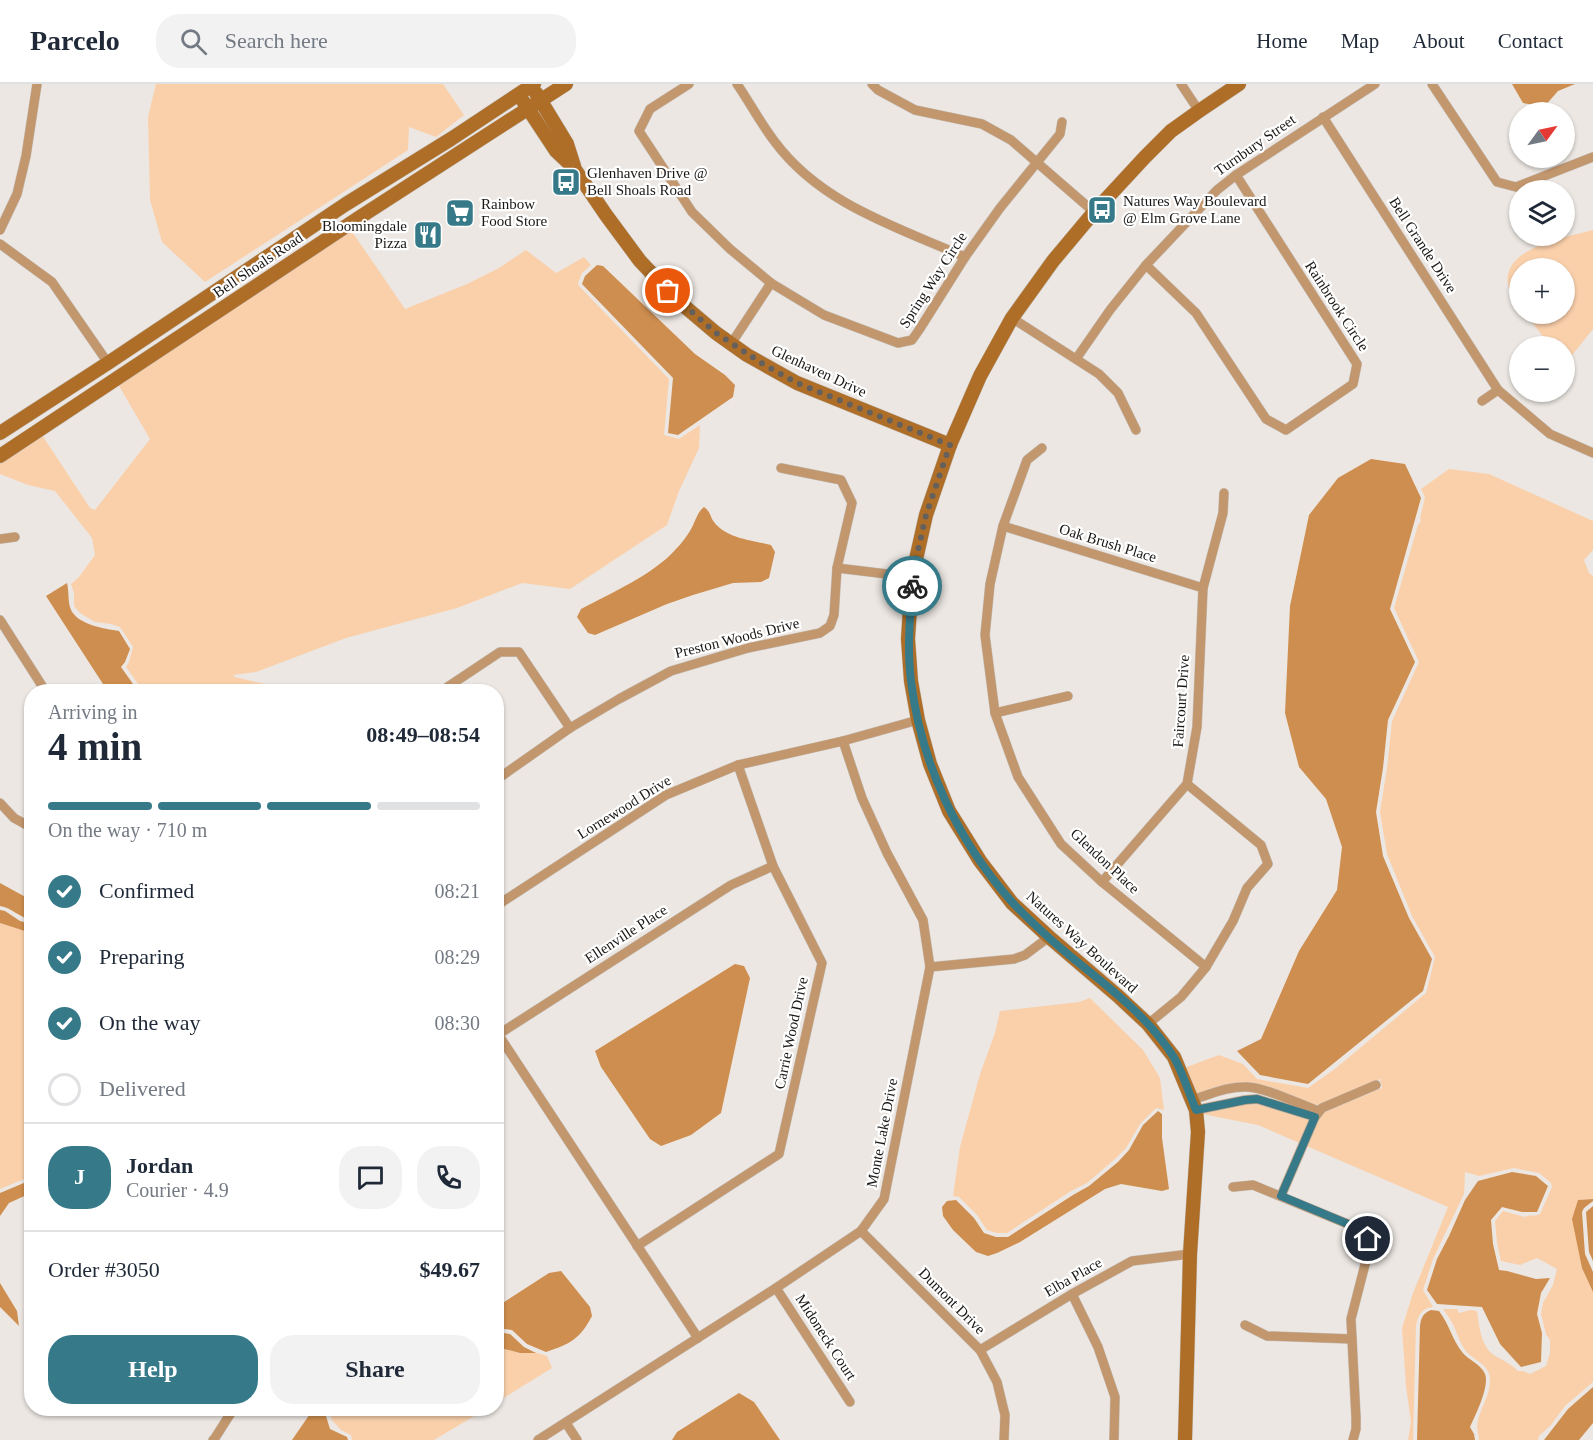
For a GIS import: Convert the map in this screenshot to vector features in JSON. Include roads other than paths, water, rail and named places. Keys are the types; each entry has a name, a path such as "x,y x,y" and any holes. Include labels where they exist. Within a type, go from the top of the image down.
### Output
{"street":[{"path":"0,230 17,194 26,156 37,84"},
{"name":"Bell Shoals Road","path":"0,456 357,219 566,84"},
{"name":"Spring Way Circle","path":"689,84 650,109 639,130 692,212 730,249 771,283 824,315 898,343 912,340 965,257 1000,208 1060,134 1062,123"},
{"path":"737,84 775,143 821,189 857,210 965,257"},
{"path":"872,84 878,90 915,110 982,124 1011,140 1094,212"},
{"path":"1181,84 1199,111"},
{"name":"Natures Way Boulevard","path":"1185,1440 1190,1254 1198,1132 1193,1105 1174,1057 1148,1024 1012,903 980,861 955,821 930,764 918,720 911,681 908,639 912,577 926,515 950,445 980,376 1012,318 1053,261 1145,157 1171,131 1239,84"},
{"name":"Turnbury Street","path":"1076,359 1110,310 1146,265 1217,190 1236,175 1375,84"},
{"path":"1432,84 1497,182 1516,187 1593,157"},
{"name":"Bell Shoals Road","path":"0,433 346,204 533,85"},
{"name":"Glenhaven Drive","path":"533,85 540,101 567,144 574,168"},
{"name":"Glenhaven Drive","path":"519,94 556,151 574,168 623,239 652,274 677,300 730,344 797,383 950,445"},
{"name":"Bell Grande Drive","path":"1323,117 1498,390 1550,434 1593,453"},
{"name":"Rainbrook Circle","path":"1146,265 1196,313 1266,419 1286,430 1353,384 1357,364 1236,175"},
{"path":"0,244 52,282 108,363"},
{"path":"730,344 771,283"},
{"path":"1012,318 1099,374 1119,393 1136,430"},
{"path":"1482,401 1498,390"},
{"name":"Glendon Place","path":"1042,448 1027,460 1003,526 990,584 985,635 995,713 1018,777 1061,844 1102,882 1206,967"},
{"name":"Preston Woods Drive","path":"504,774 570,728 671,671 748,648 820,633 830,626 834,615 837,568 852,502 841,480 781,468"},
{"name":"Faircourt Drive","path":"1187,784 1197,727 1203,588 1224,513 1224,494"},
{"name":"Oak Brush Place","path":"1003,526 1203,588"},
{"path":"0,539 15,537"},
{"path":"837,568 912,577"},
{"path":"0,621 41,684"},
{"path":"452,684 500,652 519,652 570,728"},
{"path":"995,713 1068,696"},
{"name":"Lornewood Drive","path":"504,901 666,795 738,765 843,741 918,720"},
{"name":"Monte Lake Drive","path":"538,1440 861,1231 884,1200 930,967 923,920 886,854 862,798 843,741"},
{"name":"Carrie Wood Drive","path":"637,1246 780,1154 822,963 773,866 738,765"},
{"path":"1102,882 1187,784 1261,845 1268,864 1248,888 1233,921 1206,967 1180,997 1148,1024"},
{"path":"0,803 14,818 24,824"},
{"name":"Ellenville Place","path":"504,1028 731,885 773,866"},
{"path":"930,967 1014,959 1025,955 1048,937"},
{"path":"504,1041 698,1338"},
{"path":"1281,1196 1317,1114 1376,1085"},
{"path":"1193,1105 1221,1091 1246,1087 1257,1089 1317,1114"},
{"path":"1221,1091 1225,1104"},
{"path":"1193,1105 1225,1104 1257,1099 1317,1114"},
{"path":"1233,1187 1253,1185 1360,1229 1366,1235 1369,1249 1351,1319 1356,1418 1353,1440"},
{"name":"Dumont Drive","path":"861,1231 980,1350 997,1382 1005,1415 1004,1440"},
{"name":"Elba Place","path":"980,1350 1072,1294 1132,1261 1190,1254"},
{"name":"Midoneck Court","path":"776,1288 850,1402"},
{"path":"1072,1294 1098,1347 1115,1397 1114,1440"},
{"path":"1245,1325 1267,1336 1352,1339"},
{"path":"213,1440 229,1416"},
{"path":"566,1423 577,1440"}],"place":[{"name":"Glenhaven Drive @ Bell Shoals Road","path":"566,182"},
{"name":"Natures Way Boulevard @ Elm Grove Lane","path":"1102,210"},
{"name":"Rainbow Food Store","path":"460,213"},
{"name":"Bloomingdale Pizza","path":"428,235"}]}
